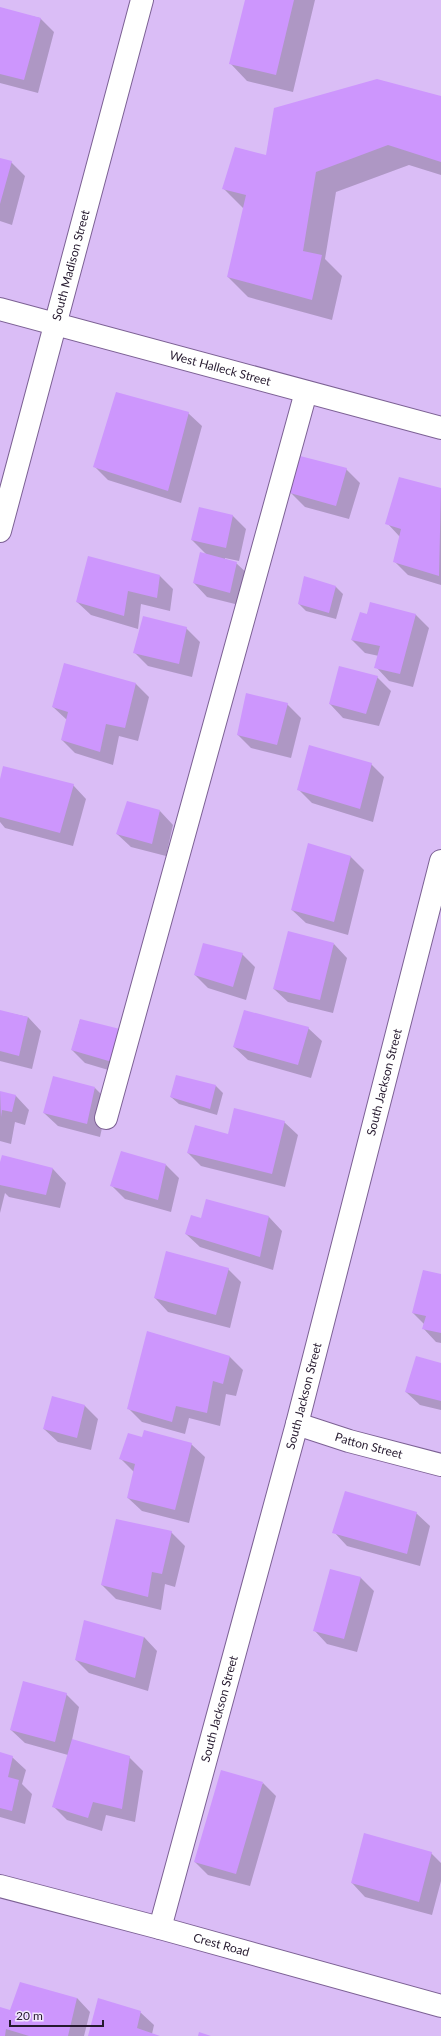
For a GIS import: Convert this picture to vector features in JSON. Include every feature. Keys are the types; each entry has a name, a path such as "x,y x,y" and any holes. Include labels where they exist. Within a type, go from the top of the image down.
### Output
{"street":[{"name":"South Madison Street","path":"0,531 142,0"},
{"name":"West Halleck Street","path":"0,309 441,428"},
{"path":"106,1118 306,392"},
{"name":"South Jackson Street","path":"160,1928 297,1424 441,861"},
{"name":"Patton Street","path":"297,1424 349,1441 441,1466"},
{"name":"Crest Road","path":"0,1886 160,1928 441,2006"}],"building":[{"path":"245,0 294,0 276,75 229,64"},
{"path":"0,7 41,18 24,80 0,74"},
{"path":"377,79 441,96 441,162 388,145 316,172 303,251 322,255 312,300 227,277 246,195 222,189 235,147 266,155 274,108"},
{"path":"0,158 12,161 0,204"},
{"path":"116,392 189,412 168,491 93,467"},
{"path":"300,456 347,468 336,506 290,493"},
{"path":"399,477 441,488 439,576 393,562 401,529 385,524"},
{"path":"199,507 233,515 226,548 191,540"},
{"path":"200,552 237,562 230,593 193,583"},
{"path":"88,556 160,575 157,598 128,591 124,616 76,602"},
{"path":"304,576 336,586 329,613 298,604"},
{"path":"370,602 416,614 400,674 374,668 380,646 351,640 360,612 367,614"},
{"path":"143,616 187,627 179,664 133,653"},
{"path":"64,663 136,683 125,728 106,724 100,752 61,740 68,712 52,707"},
{"path":"339,666 378,676 366,714 329,704"},
{"path":"246,693 288,703 277,745 237,735"},
{"path":"309,745 372,763 360,809 297,790"},
{"path":"3,766 74,784 60,833 0,817 0,779"},
{"path":"127,801 160,810 152,844 116,834"},
{"path":"308,843 351,856 334,922 291,910"},
{"path":"288,931 334,943 320,1000 273,989"},
{"path":"203,943 243,953 233,987 194,975"},
{"path":"0,1010 28,1017 19,1056 0,1051"},
{"path":"244,1010 309,1027 298,1065 233,1047"},
{"path":"80,1019 120,1029 112,1062 71,1050"},
{"path":"176,1075 216,1085 210,1109 170,1097"},
{"path":"53,1076 95,1087 87,1124 43,1113"},
{"path":"0,1091 16,1095 12,1112 2,1110 1,1117"},
{"path":"234,1108 285,1121 272,1174 187,1153 195,1125 228,1134"},
{"path":"121,1151 166,1164 158,1200 110,1186"},
{"path":"2,1155 53,1168 46,1195 0,1185 0,1162"},
{"path":"206,1199 269,1216 260,1257 185,1234 191,1215 201,1218"},
{"path":"166,1251 229,1268 216,1315 154,1298"},
{"path":"423,1270 441,1274 441,1333 422,1329 426,1316 412,1313"},
{"path":"147,1331 230,1356 223,1384 213,1381 207,1413 176,1406 172,1422 127,1409"},
{"path":"416,1356 441,1363 441,1401 405,1392"},
{"path":"52,1396 85,1405 77,1438 43,1429"},
{"path":"144,1430 192,1443 175,1510 127,1498 135,1464 119,1459 128,1433 142,1437"},
{"path":"345,1491 417,1512 407,1554 332,1533"},
{"path":"116,1519 172,1531 162,1574 152,1572 148,1597 101,1585"},
{"path":"330,1569 361,1577 344,1639 313,1631"},
{"path":"84,1620 144,1637 135,1678 75,1660"},
{"path":"23,1681 67,1693 55,1742 10,1730"},
{"path":"72,1739 130,1756 122,1809 93,1802 88,1818 52,1807"},
{"path":"0,1752 13,1756 8,1777 19,1780 12,1811 0,1808"},
{"path":"221,1770 263,1782 236,1874 194,1862"},
{"path":"364,1833 432,1852 419,1902 351,1883"},
{"path":"20,1982 77,1998 68,2036 29,2036 6,2029 5,2036 0,2036 0,2007 10,2010"},
{"path":"98,1998 141,2011 137,2028 160,2036 88,2036"},
{"path":"199,2032 211,2036 198,2036"}]}
